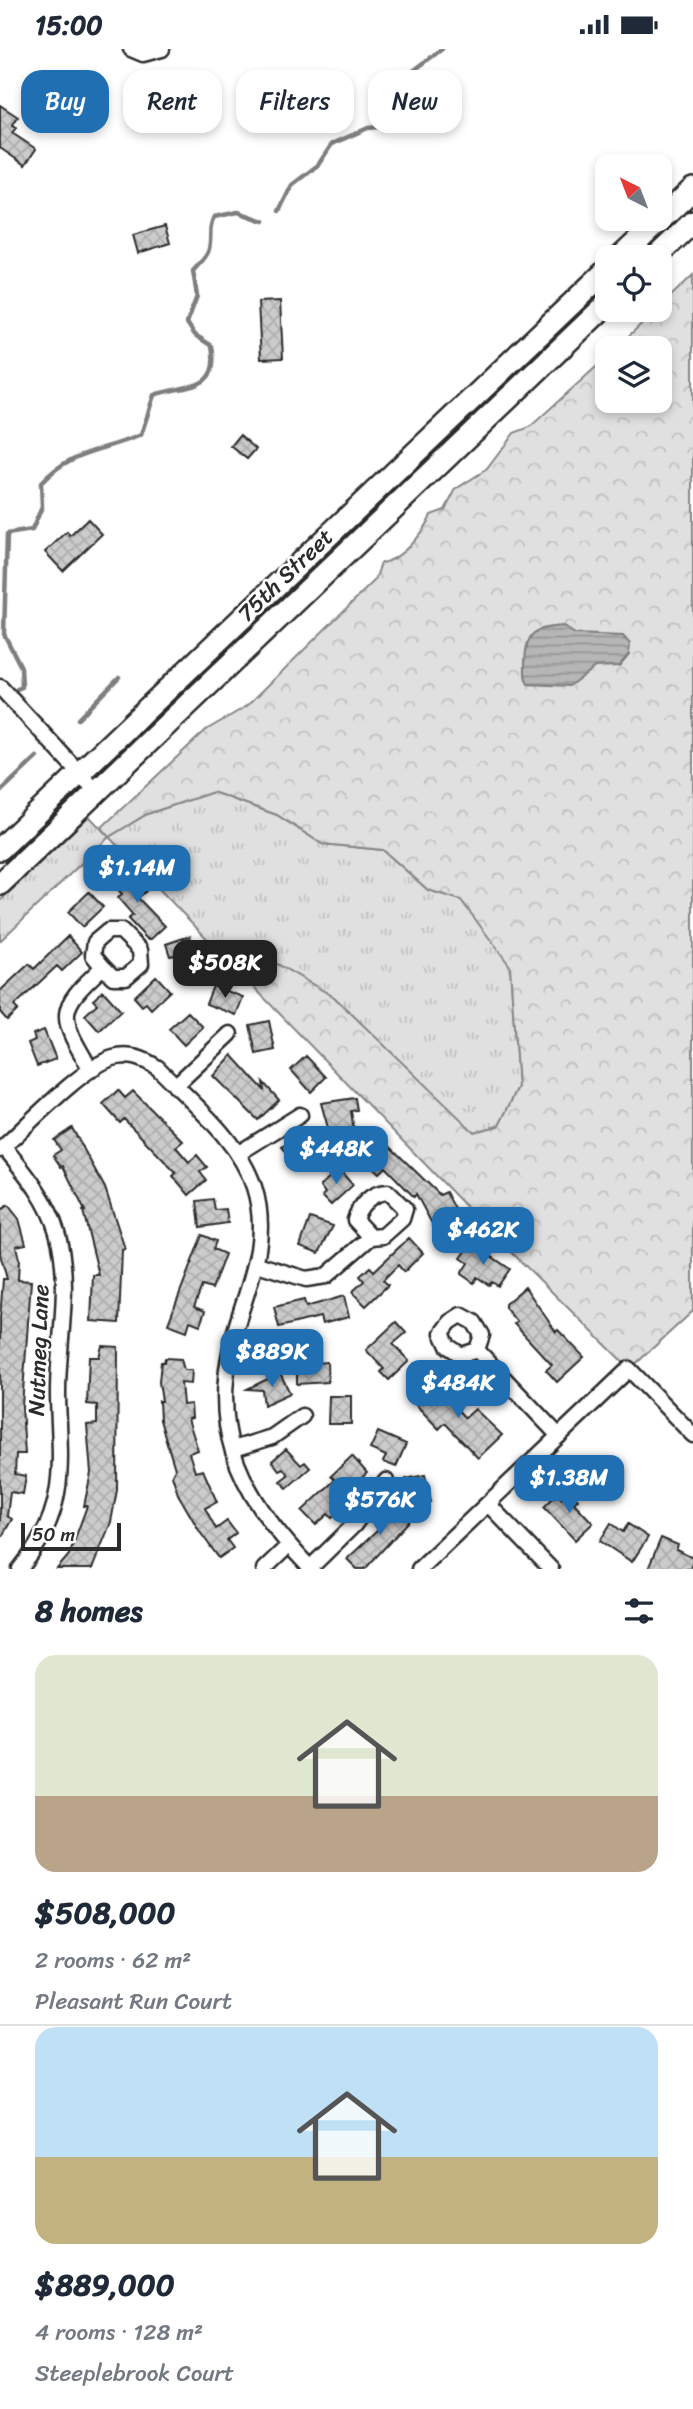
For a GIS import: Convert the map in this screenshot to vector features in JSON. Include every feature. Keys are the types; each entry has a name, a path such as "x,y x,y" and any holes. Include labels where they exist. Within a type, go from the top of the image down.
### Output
{"main road":[{"path":"634,245 693,189"},
{"path":"669,245 693,222"},
{"name":"75th Street","path":"0,884 88,782 595,282"},
{"name":"75th Street","path":"0,849 88,782 595,315"}],"street":[{"path":"137,52 162,49"},
{"path":"0,687 88,782"},
{"path":"91,1070 68,1029 67,1010 75,993 103,967"},
{"path":"175,1086 230,1034"},
{"path":"3,1142 91,1070 114,1058 133,1057 158,1068 239,1153 259,1206 261,1245 226,1366 225,1412 233,1449 254,1501 310,1568 354,1525 386,1481"},
{"path":"239,1153 300,1115"},
{"name":"Nutmeg Lane","path":"3,1142 34,1183 51,1215 61,1252 64,1280 57,1495 41,1537 20,1569"},
{"path":"257,1264 306,1279 320,1279 333,1273 370,1237"},
{"path":"477,1350 559,1436"},
{"path":"419,1569 629,1369 693,1435"},
{"path":"233,1449 272,1437 302,1416"},
{"path":"488,1504 551,1569"},
{"path":"264,1569 289,1545"}],"green space":[{"path":"693,275 693,1311 630,1369 485,1226 217,949 251,949 334,997 474,1132 499,1126 518,1087 510,966 461,900 428,890 383,850 322,844 277,815 213,792 147,814 109,837 101,828 206,730 247,706 375,580 381,563 403,552 417,538 431,515 445,510 456,489 487,469 514,433 530,427 595,368 595,413 672,413 672,336 629,336 643,322 672,322 672,295"},
{"path":"595,293 595,303 109,768 96,775 94,773"},
{"path":"213,792 277,815 322,844 383,850 428,890 461,900 510,965 518,1087 499,1126 473,1132 334,997 251,949 217,949 109,837 147,814"},
{"path":"89,816 109,837 0,941 0,901"}],"shaded area":[{"path":"563,626 575,634 623,636 630,644 629,654 619,666 595,667 569,686 528,684 525,662 530,638 538,630"}],"building":[{"path":"0,105 18,117 12,126 16,128 12,133 36,149 25,165 0,148"},
{"path":"165,226 170,243 138,253 133,235"},
{"path":"280,301 283,358 261,359 258,302"},
{"path":"240,435 256,449 247,459 231,446"},
{"path":"88,519 102,534 63,571 45,552 67,532 70,536"},
{"path":"125,868 146,891 138,898 165,926 151,939 147,939 128,919 133,915 118,898 122,894 111,882"},
{"path":"89,892 103,907 82,927 68,912"},
{"path":"68,936 82,952 62,971 57,966 14,1006 18,1010 7,1020 0,1012 0,991 29,964 34,969"},
{"path":"190,936 199,966 180,972 175,955 170,956 166,944"},
{"path":"156,976 170,991 151,1009 146,1003 142,1006 134,997"},
{"path":"213,986 243,997 236,1015 206,1004"},
{"path":"103,991 121,1011 99,1031 85,1015 97,1004 93,1000"},
{"path":"188,1012 203,1027 184,1045 169,1029"},
{"path":"269,1021 275,1050 256,1054 250,1025"},
{"path":"44,1030 56,1059 37,1066 28,1043 35,1040 33,1034"},
{"path":"232,1055 264,1090 263,1082 279,1100 258,1120 213,1076"},
{"path":"306,1056 326,1077 311,1092 291,1070"},
{"path":"118,1090 125,1098 133,1091 183,1141 176,1147 189,1162 197,1155 207,1167 200,1172 206,1180 189,1195 173,1176 176,1173 124,1119 120,1123 103,1104"},
{"path":"355,1098 357,1110 351,1111 354,1131 330,1135 321,1103"},
{"path":"72,1128 105,1188 125,1249 122,1250 119,1323 91,1321 93,1275 99,1275 85,1211 63,1166 61,1167 53,1155 61,1150 54,1140"},
{"path":"306,1130 319,1150 297,1164 282,1147"},
{"path":"376,1133 440,1195 446,1192 463,1224 443,1235 441,1231 437,1233 416,1194 414,1197 385,1167 379,1173 369,1164 374,1159 362,1146"},
{"path":"334,1164 353,1185 331,1205 322,1196 325,1193 320,1186 334,1173 336,1176"},
{"path":"213,1199 215,1210 226,1209 228,1223 200,1227 197,1201"},
{"path":"8,1205 19,1219 26,1244 16,1246 19,1259 18,1280 31,1281 22,1406 25,1454 16,1454 15,1474 26,1476 23,1494 10,1492 7,1516 12,1519 0,1540 0,1318 3,1279 7,1279 0,1254 0,1211"},
{"path":"310,1218 333,1226 319,1253 300,1246"},
{"path":"202,1235 216,1241 213,1249 225,1254 212,1289 202,1286 194,1307 205,1311 200,1325 190,1321 187,1331 168,1324"},
{"path":"409,1238 423,1253 404,1272 398,1265 383,1280 388,1285 366,1306 352,1292 364,1281 360,1276 370,1267 374,1271"},
{"path":"472,1243 510,1269 498,1286 492,1282 489,1285 477,1277 474,1283 461,1274 468,1263 461,1258"},
{"path":"525,1287 556,1332 558,1330 584,1357 557,1382 546,1370 552,1365 514,1324 517,1322 505,1308 505,1304"},
{"path":"344,1296 349,1317 322,1324 320,1317 279,1327 274,1307 304,1300 306,1307"},
{"path":"396,1322 406,1333 393,1344 409,1361 389,1380 381,1372 384,1369 366,1350"},
{"path":"102,1346 118,1347 117,1490 111,1522 92,1569 57,1569 69,1555 87,1506 84,1506 91,1473 87,1425 97,1424 97,1405 87,1404 89,1357 99,1357"},
{"path":"165,1358 181,1359 184,1370 192,1370 191,1384 181,1383 183,1405 191,1404 192,1418 188,1419 198,1450 189,1453 195,1472 203,1470 217,1502 205,1508 216,1529 227,1521 236,1533 227,1540 233,1548 219,1558 178,1494 172,1475 175,1469 160,1420 159,1401 162,1401 159,1382 161,1362 164,1362"},
{"path":"327,1362 328,1382 297,1384 297,1371 302,1371 301,1364"},
{"path":"280,1373 290,1393 264,1405 262,1390 247,1389"},
{"path":"431,1381 465,1418 475,1409 502,1435 478,1458 445,1423 439,1429 415,1404 422,1398 418,1393"},
{"path":"329,1396 351,1396 351,1424 328,1424"},
{"path":"378,1432 406,1444 396,1467 383,1462 386,1456 370,1449"},
{"path":"286,1449 301,1465 305,1462 310,1468 287,1488 280,1481 288,1475 283,1468 279,1470 272,1461"},
{"path":"352,1456 367,1473 336,1502 342,1509 332,1518 328,1514 316,1525 302,1511 335,1480 331,1476"},
{"path":"425,1475 431,1502 412,1506 406,1479"},
{"path":"571,1492 578,1499 574,1503 593,1523 575,1540 544,1507 557,1494 562,1499"},
{"path":"392,1501 410,1516 410,1520 365,1569 357,1569 347,1559 379,1529 388,1516 383,1512"},
{"path":"611,1523 623,1532 628,1524 648,1537 632,1562 600,1541"},
{"path":"661,1538 678,1545 676,1550 693,1558 691,1569 648,1569"}],"waterway":[{"path":"279,211 292,185 318,165 332,144 368,128 389,126 399,113 403,99 395,85 442,49"},
{"path":"17,689 22,687 21,667 4,634 7,534 32,530 42,507 41,483 53,472 76,457 141,435 154,395 198,384 206,379 211,372 212,346 195,335 187,323 197,296 193,271 208,252 214,217 238,212 264,221"},
{"path":"78,719 119,677"},
{"path":"0,792 37,757"}]}
